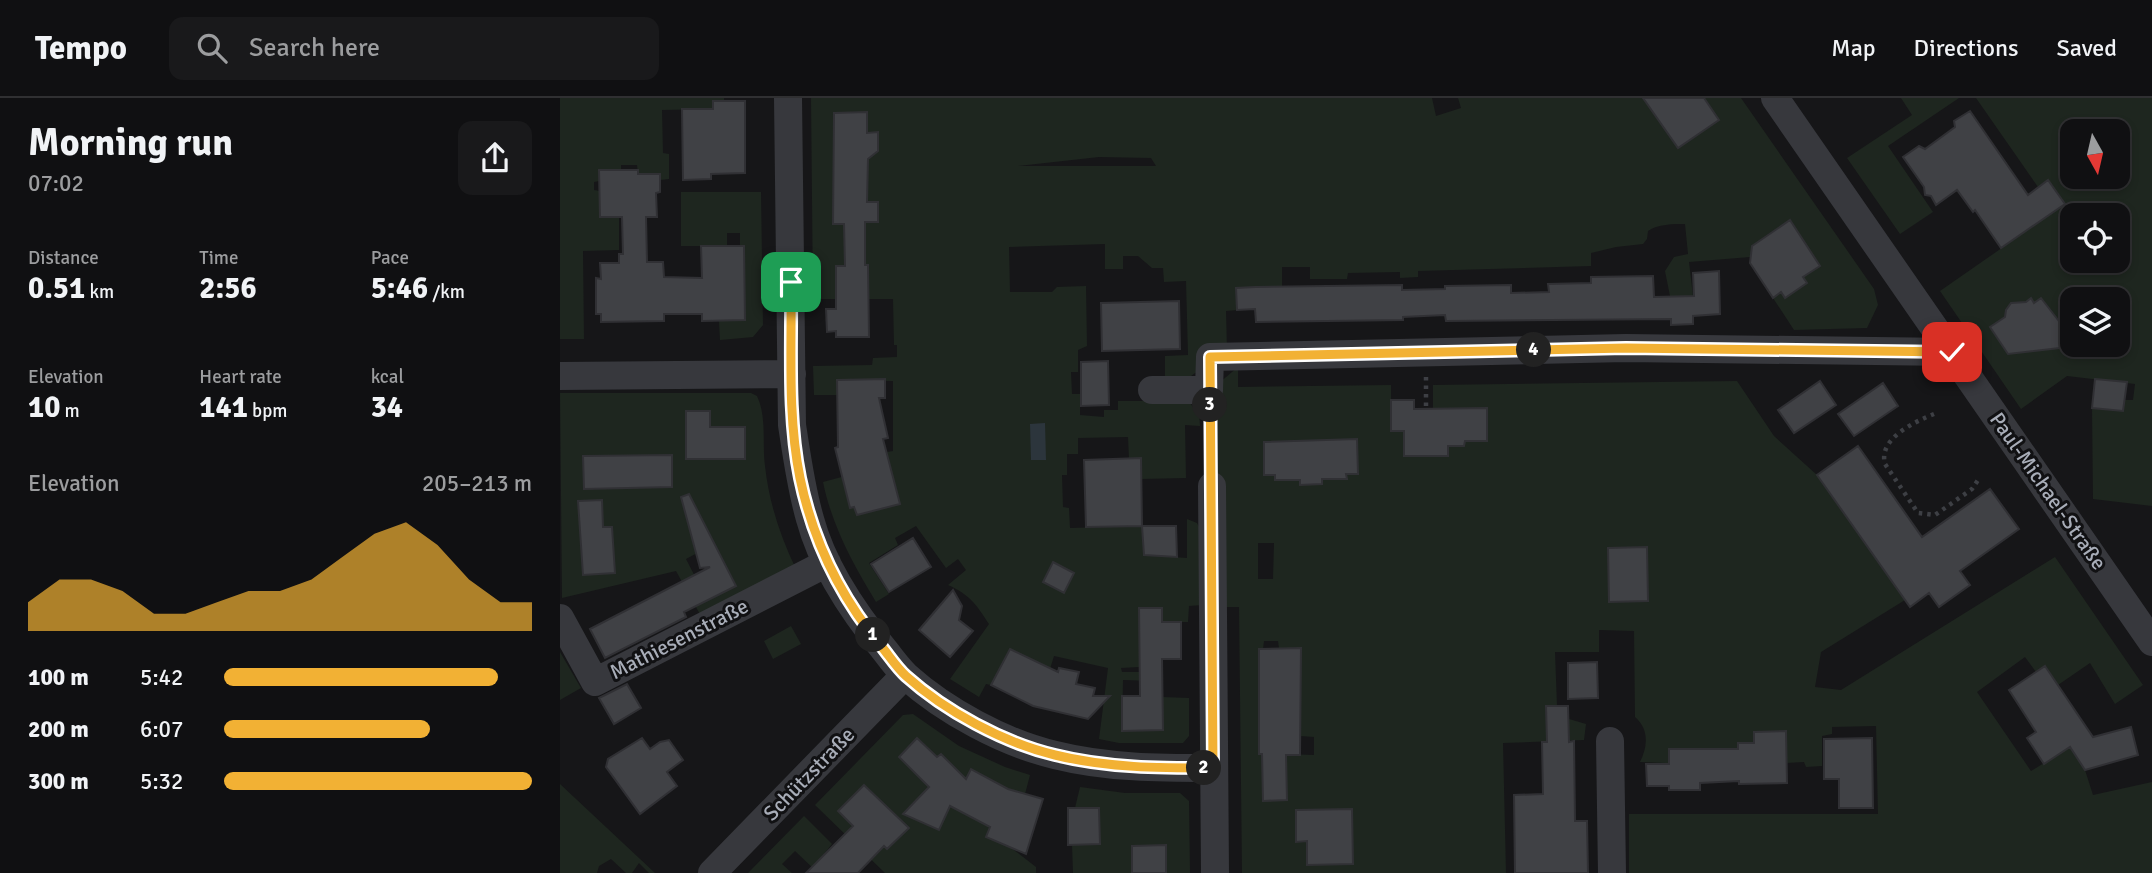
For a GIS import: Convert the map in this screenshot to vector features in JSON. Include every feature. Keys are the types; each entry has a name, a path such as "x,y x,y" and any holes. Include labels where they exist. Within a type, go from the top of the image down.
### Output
{"street":[{"path":"788,98 792,425 799,476 810,522 827,563 862,623 905,675 953,710 998,735 1055,755 1139,768 1213,768"},
{"name":"Paul-Michael-Straße","path":"1775,98 2152,642"},
{"path":"1152,390 1209,390 1210,357 1626,348 1952,352"},
{"path":"560,376 792,374"},
{"path":"1212,486 1215,873"},
{"name":"Mathiesenstraße","path":"560,618 595,682 827,563"},
{"name":"Schützstraße","path":"712,873 905,675"},
{"path":"1611,741 1612,873"}],"path":[{"path":"1209,390 1212,486"},
{"path":"1934,414 1922,419 1886,444 1882,454 1885,464 1918,513 1935,515 1972,489 1978,480"}],"shaded area":[{"path":"560,98 724,98 724,102 713,109 662,110 663,153 669,154 669,179 660,180 659,174 638,174 637,165 621,165 621,170 599,171 599,181 594,182 594,190 600,191 600,217 619,217 619,250 583,251 584,339 560,339"},
{"path":"811,98 1432,98 1436,116 1461,108 1458,98 1741,98 1874,289 1878,305 1867,328 1794,330 1773,298 1807,282 1803,277 1820,266 1790,221 1760,240 1750,257 1689,262 1693,296 1670,296 1665,271 1674,257 1688,254 1685,224 1666,225 1648,231 1643,244 1591,253 1591,266 1418,271 1418,277 1400,278 1400,272 1348,273 1347,279 1310,279 1310,267 1282,267 1282,286 1237,288 1237,310 1226,311 1227,350 1191,376 1165,380 1165,356 1188,355 1186,281 1164,282 1163,268 1152,268 1138,256 1123,256 1123,269 1105,269 1105,244 1009,247 1010,292 1052,292 1057,287 1086,286 1087,346 1078,350 1078,372 1071,372 1072,394 1080,394 1080,415 1104,417 1104,410 1118,410 1118,401 1189,401 1194,409 1199,410 1200,426 1185,425 1186,478 1141,479 1141,459 1129,459 1128,437 1078,438 1078,454 1067,454 1067,475 1062,475 1063,507 1069,508 1070,528 1142,526 1144,555 1187,558 1187,519 1197,523 1201,531 1202,605 1189,606 1188,622 1162,622 1161,608 1139,608 1139,667 1121,668 1122,672 1155,672 1155,681 1123,680 1122,730 1162,697 1189,698 1189,736 1183,743 1119,743 1099,739 1108,668 1054,656 1050,669 1010,649 991,685 986,684 979,697 950,679 989,624 972,601 948,585 966,570 958,559 946,568 916,526 895,538 898,545 869,563 889,594 876,602 844,544 823,482 890,464 887,452 893,451 893,381 838,380 837,395 814,395 813,366 872,365 873,358 897,357 897,345 894,345 893,299 869,299 868,265 836,266 836,299 813,299","holes":["1099,157 1151,158 1156,166 1018,166"]},
{"path":"1901,98 1959,98 1888,146 1933,212 1900,234 1847,158 1912,115"},
{"path":"1976,98 2152,98 2152,506 2093,499 2092,408 2123,411 2124,400 2133,400 2135,384 2067,376 2021,409 1940,291 2060,207 2060,273 2130,273 2130,203 2064,203 2048,180 2038,187"},
{"path":"681,192 761,192 763,325 753,337 720,340 719,321 745,320 744,246 740,246 740,233 727,233 727,246 681,246"},
{"path":"1238,367 1238,387 1391,385 1391,431 1404,431 1448,456 1448,446 1464,446 1465,441 1487,441 1487,408 1433,409 1433,385 1737,381 1774,436 1817,475 1905,600 1821,652 1815,687 1841,690 2055,557 2143,685 2115,704 2090,663 2058,685 2046,666 2036,672 2025,657 1977,692 2031,771 2070,747 2085,770 2093,795 2152,782 2152,873 1629,873 1629,814 1878,814 1876,726 1832,727 1832,734 1822,736 1822,766 1806,767 1804,762 1786,763 1785,731 1754,732 1754,743 1738,743 1739,766 1640,762 1646,738 1643,727 1635,717 1634,631 1599,630 1599,652 1555,652 1557,706 1547,706 1547,720 1569,719 1586,724 1584,740 1503,743 1506,873 1242,873 1239,607 1223,607 1214,478 1213,388","holes":["1264,442 1293,442 1282,480 1275,480 1275,475 1264,475","1258,543 1274,543 1273,579 1258,579","1264,641 1278,641 1279,648 1301,648 1301,683 1259,683 1259,650 1263,649","1259,717 1300,719 1300,736 1314,737 1314,755 1259,753"]},
{"path":"560,393 751,393 757,396 762,413 769,493 780,531 796,569 702,618 676,571 562,598","holes":["686,411 709,411 710,427 745,459 686,459","649,455 654,488 584,488 584,456","612,527 615,573 583,575 580,529","714,544 736,585 707,600 686,559"]},
{"path":"1045,423 1046,460 1031,460 1030,424"},
{"path":"791,626 801,644 773,659 764,641"},
{"path":"560,652 581,688 560,700"},
{"path":"913,714 959,746 1030,775 1025,794 1016,792 996,811 986,837 1010,847 1036,867 1036,873 885,873 815,805 903,715","holes":["878,799 898,818 897,840 887,849 878,839","939,806 948,810 939,830 929,826 911,807"]},
{"path":"560,784 655,873 649,873 639,863 632,873 626,873 611,859 599,866 597,873 560,873"},
{"path":"1080,787 1125,793 1180,793 1189,801 1190,873 1166,873 1165,845 1132,846 1132,873 1073,873 1072,845 1100,844 1099,808 1075,808"},
{"path":"804,816 832,844 824,854 828,858 816,871 795,851 782,864 792,873 748,873"}],"building":[{"path":"1643,98 1704,98 1719,120 1678,148"},
{"path":"713,101 745,101 745,173 711,174 711,179 683,180 682,109 713,109"},
{"path":"1970,111 2028,195 2048,180 2064,203 2060,203 2060,207 2001,248 1975,210 1973,212 1957,190 1936,205 1931,196 1925,195 1924,187 1903,157 1919,146 1925,149 1955,127 1954,121"},
{"path":"867,112 867,133 878,132 878,151 868,159 867,202 878,202 878,222 865,222 869,337 836,337 836,331 827,332 826,309 836,309 836,266 845,266 844,224 833,224 834,113"},
{"path":"599,170 638,170 638,174 660,174 660,192 656,193 657,217 646,217 647,262 663,262 664,277 702,278 701,246 744,246 745,320 702,321 702,314 664,314 664,321 601,322 601,314 596,314 596,278 601,279 600,263 619,263 619,254 623,254 622,217 600,217"},
{"path":"1790,220 1820,266 1803,277 1807,283 1785,298 1781,292 1773,298 1750,263 1752,246"},
{"path":"1719,271 1720,314 1693,316 1693,324 1671,325 1671,319 1446,321 1445,315 1403,317 1403,320 1256,322 1255,309 1237,310 1236,288 1255,287 1402,285 1402,290 1511,285 1511,293 1549,292 1548,284 1591,283 1591,277 1653,276 1654,297 1694,296 1693,273"},
{"path":"2031,298 2034,303 2041,298 2060,323 2060,348 2008,354 1990,327 2005,317 2011,303 2026,302"},
{"path":"1179,301 1180,349 1102,351 1101,303"},
{"path":"1108,361 1109,405 1081,406 1081,362"},
{"path":"885,379 885,398 879,398 888,438 883,439 900,504 857,515 854,507 850,508 835,448 838,447 837,380"},
{"path":"2095,379 2127,382 2123,411 2092,408"},
{"path":"1820,381 1836,405 1794,433 1778,410"},
{"path":"1883,383 1898,406 1854,436 1838,414"},
{"path":"1391,400 1414,400 1414,409 1487,408 1487,441 1465,441 1464,446 1448,446 1448,456 1404,456 1404,431 1391,431"},
{"path":"686,411 710,411 710,427 745,427 745,459 686,459"},
{"path":"1357,439 1358,474 1346,474 1347,479 1322,479 1322,484 1300,485 1300,480 1275,480 1275,475 1264,475 1264,442"},
{"path":"1858,446 1922,537 1990,489 2019,529 1960,571 1970,585 1939,607 1929,593 1910,607 1817,475"},
{"path":"672,455 672,487 584,489 583,456"},
{"path":"1141,458 1142,526 1086,527 1084,460"},
{"path":"689,494 736,586 684,612 686,617 605,658 590,629 710,567 700,568 681,497"},
{"path":"602,500 603,527 612,527 615,573 583,575 578,501"},
{"path":"1142,526 1176,526 1177,557 1144,555"},
{"path":"913,538 931,567 889,592 871,564"},
{"path":"1647,547 1648,601 1609,602 1608,548"},
{"path":"1053,562 1074,573 1064,593 1043,582"},
{"path":"953,590 962,606 959,620 973,631 950,657 919,630"},
{"path":"1139,608 1162,608 1162,622 1181,622 1181,659 1162,659 1163,730 1122,731 1122,696 1140,696"},
{"path":"1301,648 1300,755 1286,755 1287,800 1263,801 1262,754 1259,754 1259,649"},
{"path":"1010,649 1058,672 1059,668 1079,672 1076,684 1095,688 1093,696 1110,696 1088,719 1033,706 991,685"},
{"path":"1597,662 1598,698 1568,699 1568,663"},
{"path":"2045,666 2093,737 2131,727 2138,755 2085,770 2070,747 2044,764 2027,738 2036,732 2009,690"},
{"path":"627,684 641,708 614,724 599,698"},
{"path":"1546,706 1568,706 1569,742 1574,741 1575,821 1587,821 1588,873 1515,873 1514,795 1543,794 1542,742 1547,742"},
{"path":"1786,731 1787,783 1700,783 1700,790 1669,790 1669,786 1647,786 1646,764 1669,764 1669,749 1738,749 1738,743 1754,743 1754,732"},
{"path":"642,738 650,749 669,740 683,760 667,772 677,786 640,814 606,767 608,759"},
{"path":"917,738 937,757 941,754 966,779 971,769 1008,789 1043,799 1026,854 986,837 990,827 950,806 939,830 903,814 929,787 899,757"},
{"path":"1872,738 1873,808 1839,808 1839,779 1824,779 1824,739"},
{"path":"864,785 909,828 887,849 884,846 858,873 806,873 853,826 838,811"},
{"path":"1068,808 1099,808 1100,844 1068,845"},
{"path":"1352,809 1353,864 1307,865 1307,841 1296,842 1296,810"},
{"path":"1166,845 1166,873 1132,873 1132,846"}],"route":[{"path":"791,282 792,425 799,476 810,522 827,563 862,623 905,675 953,710 998,735 1055,755 1139,768 1213,768 1210,357 1626,348 1952,352"}]}
